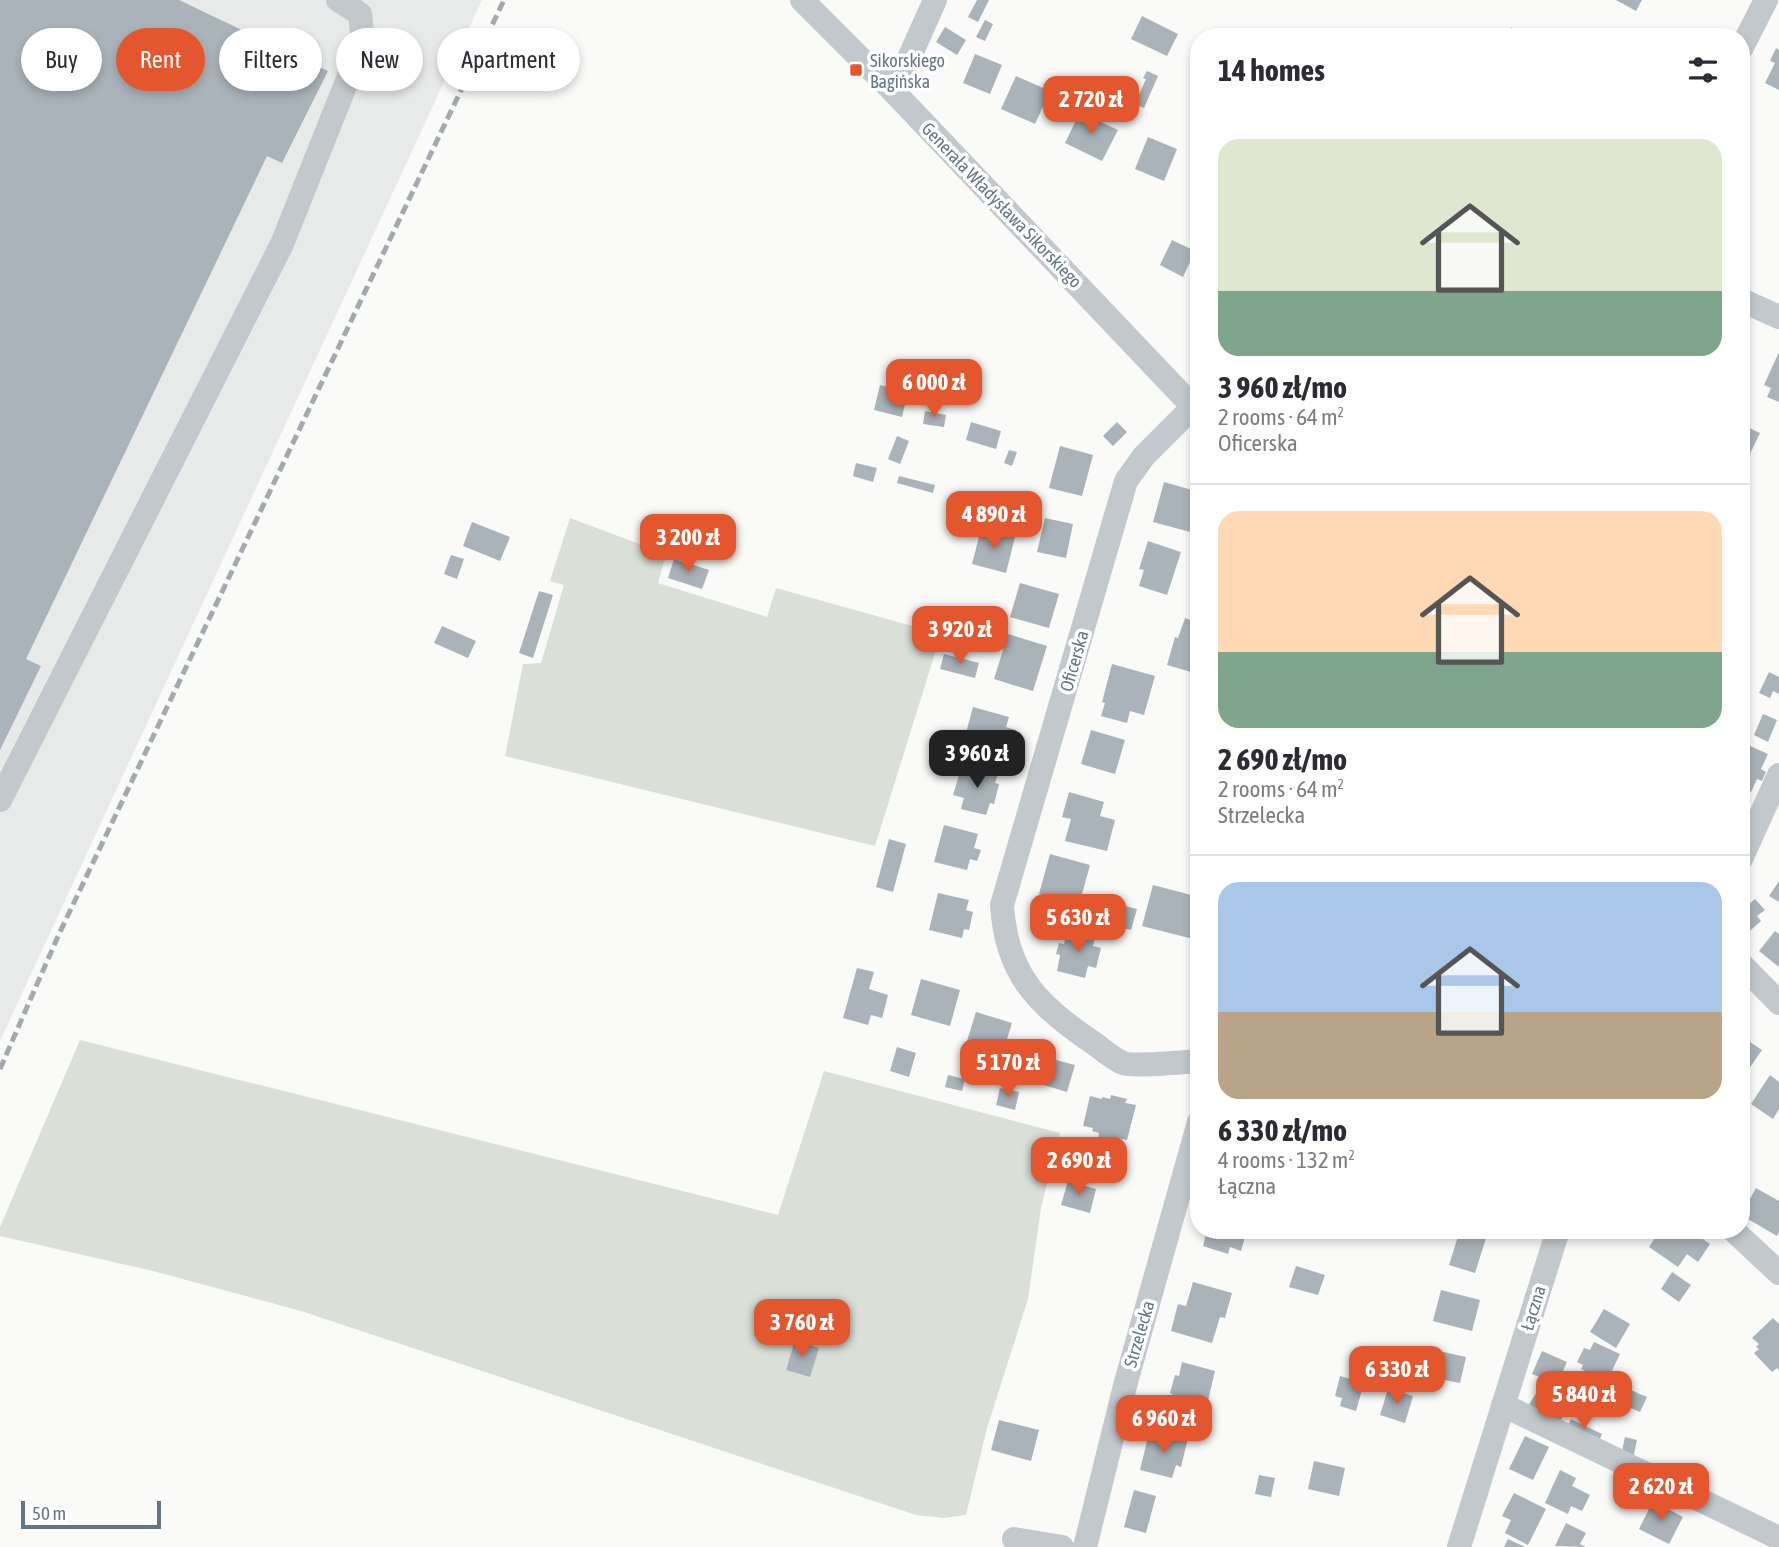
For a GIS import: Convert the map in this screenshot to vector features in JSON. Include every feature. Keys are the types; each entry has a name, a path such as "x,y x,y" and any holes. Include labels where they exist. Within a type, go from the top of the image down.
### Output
{"street":[{"path":"0,800 282,244 363,41 360,14 338,0"},
{"name":"Generała Władysława Sikorskiego","path":"802,0 894,92 1190,404"},
{"path":"894,92 936,0"},
{"path":"1750,31 1766,0"},
{"path":"1750,304 1779,317"},
{"name":"Oficerska","path":"1190,415 1144,456 1126,481 1002,905 1011,958 1039,1000 1055,1015 1124,1063 1190,1061"},
{"path":"1750,839 1779,775"},
{"path":"1750,973 1779,1003"},
{"name":"Strzelecka","path":"1085,1547 1126,1382 1190,1154"},
{"name":"Łączna","path":"1459,1547 1555,1239"},
{"path":"1743,1239 1779,1273"},
{"path":"1503,1405 1779,1538"},
{"path":"1014,1539 1062,1547"}],"shaded area":[{"path":"0,0 482,0 469,28 437,28 437,91 440,91 0,1041"},
{"path":"570,518 666,554 658,583 767,617 776,588 941,634 875,846 505,756 523,664 541,663 564,585 550,581"},
{"path":"80,1040 778,1215 824,1071 1060,1133 1041,1208 1028,1299 987,1428 966,1515 944,1518 916,1515 301,1311 153,1271 0,1236 0,1227"}],"building":[{"path":"0,0 179,0 238,28 219,28 219,91 318,91 282,163 267,156 26,659 41,666 0,750"},
{"path":"977,0 989,0 978,22 968,17"},
{"path":"1616,0 1642,0 1636,11"},
{"path":"1142,16 1178,34 1167,56 1131,39"},
{"path":"985,20 993,24 985,41 976,37"},
{"path":"945,27 966,40 957,55 936,42"},
{"path":"1776,48 1779,50 1779,90 1765,83 1775,63 1770,61"},
{"path":"975,54 1002,65 990,94 963,83"},
{"path":"322,68 328,71 322,83"},
{"path":"1147,71 1158,76 1144,108 1135,104"},
{"path":"1016,76 1050,91 1035,124 1001,109"},
{"path":"1080,112 1118,130 1102,161 1065,143"},
{"path":"1148,137 1177,149 1164,181 1135,169"},
{"path":"1172,240 1190,249 1190,262 1183,277 1160,265"},
{"path":"1779,352 1779,402 1767,397 1771,388 1764,385"},
{"path":"880,385 908,392 902,417 874,410"},
{"path":"925,411 946,415 944,427 923,424"},
{"path":"971,422 1001,431 996,449 966,440"},
{"path":"1117,422 1127,432 1113,446 1103,436"},
{"path":"1750,428 1760,433 1750,454"},
{"path":"897,436 909,441 900,464 888,459"},
{"path":"1060,446 1093,455 1082,496 1049,488"},
{"path":"1009,450 1017,452 1012,466 1004,463"},
{"path":"856,463 877,468 873,482 853,476"},
{"path":"899,476 935,485 933,493 897,483"},
{"path":"1164,482 1190,489 1190,532 1153,522"},
{"path":"966,492 982,496 979,507 963,503"},
{"path":"1045,518 1073,524 1066,558 1037,552"},
{"path":"472,522 510,537 500,561 463,546"},
{"path":"981,529 1015,537 1006,573 972,564"},
{"path":"1148,541 1181,552 1167,595 1139,586 1144,570 1139,569"},
{"path":"451,555 464,559 457,579 444,574"},
{"path":"674,559 709,570 702,589 668,578"},
{"path":"1020,583 1059,594 1049,628 1010,617"},
{"path":"539,591 553,595 533,658 519,653"},
{"path":"1185,618 1190,620 1190,672 1167,665 1175,637 1178,638"},
{"path":"442,626 476,641 468,658 434,643"},
{"path":"1008,634 1047,646 1033,691 994,679"},
{"path":"944,654 979,663 975,678 940,669"},
{"path":"1112,664 1155,676 1144,715 1130,711 1127,723 1101,716"},
{"path":"1769,672 1779,677 1779,694 1773,691 1770,698 1759,693"},
{"path":"973,707 1009,717 1006,727 1016,730 1010,752 964,740"},
{"path":"1763,714 1777,720 1768,742 1754,735"},
{"path":"1091,730 1125,740 1115,774 1081,764"},
{"path":"1750,746 1768,754 1761,769 1766,772 1762,781 1757,779 1751,792"},
{"path":"973,767 998,774 995,783 999,784 994,804 990,803 986,815 961,809 964,798 953,795 960,772 971,775"},
{"path":"1069,792 1104,802 1100,816 1115,820 1107,851 1065,841 1071,819 1062,817"},
{"path":"944,825 978,834 974,848 981,850 977,861 970,859 967,870 934,862"},
{"path":"889,839 906,844 893,892 876,887"},
{"path":"1050,854 1090,865 1079,905 1039,894"},
{"path":"1779,881 1779,902 1769,896"},
{"path":"1153,885 1190,895 1190,938 1142,926"},
{"path":"938,893 969,900 966,910 973,912 969,930 964,929 962,938 929,930"},
{"path":"1755,899 1765,910 1757,916 1761,921 1750,931 1750,903"},
{"path":"1117,904 1137,909 1131,930 1112,925"},
{"path":"1067,930 1095,937 1093,946 1101,948 1096,968 1088,966 1085,978 1057,971 1060,955 1056,954 1059,943 1064,944"},
{"path":"1775,931 1779,934 1779,967 1759,951"},
{"path":"857,968 874,972 869,989 888,995 882,1018 871,1015 868,1025 843,1018"},
{"path":"921,979 960,990 950,1026 911,1015"},
{"path":"976,1012 1012,1023 1002,1055 966,1044"},
{"path":"1750,1042 1762,1050 1750,1067"},
{"path":"897,1047 916,1053 909,1077 890,1071"},
{"path":"1041,1056 1075,1065 1067,1092 1034,1082"},
{"path":"948,1075 965,1079 962,1091 945,1087"},
{"path":"1770,1075 1779,1082 1779,1109 1773,1119 1751,1104"},
{"path":"1000,1088 1019,1092 1015,1110 996,1105"},
{"path":"1111,1095 1127,1099 1125,1103 1136,1105 1127,1140 1116,1138 1114,1145 1098,1141 1099,1133 1092,1131 1093,1128 1083,1126 1090,1096 1110,1099"},
{"path":"1068,1181 1096,1189 1090,1213 1061,1205"},
{"path":"1756,1188 1779,1201 1777,1236 1750,1220 1750,1199"},
{"path":"1205,1239 1244,1239 1241,1251 1230,1247 1228,1254 1203,1246"},
{"path":"1457,1239 1486,1239 1475,1273 1449,1265"},
{"path":"1654,1239 1703,1239 1710,1244 1698,1262 1687,1254 1678,1267 1649,1247"},
{"path":"1296,1266 1325,1275 1318,1295 1289,1287"},
{"path":"1672,1272 1691,1285 1679,1302 1661,1289"},
{"path":"1193,1282 1232,1293 1225,1318 1220,1317 1212,1343 1171,1331 1178,1304 1186,1306"},
{"path":"1441,1290 1480,1300 1472,1331 1433,1321"},
{"path":"1604,1309 1630,1324 1616,1348 1590,1332"},
{"path":"1773,1318 1779,1324 1779,1370 1777,1368 1772,1372 1754,1353 1759,1349 1756,1347 1759,1344 1752,1338"},
{"path":"795,1340 819,1348 810,1377 786,1370"},
{"path":"1594,1342 1620,1354 1607,1381 1581,1369 1583,1365 1577,1362 1584,1348 1590,1350"},
{"path":"1439,1351 1466,1357 1460,1383 1434,1378"},
{"path":"1542,1351 1567,1362 1557,1384 1532,1374"},
{"path":"1182,1362 1215,1371 1207,1405 1204,1404 1202,1413 1175,1407 1178,1398 1170,1393 1175,1375 1179,1376"},
{"path":"1340,1376 1364,1383 1356,1411 1340,1406 1342,1398 1335,1396"},
{"path":"1612,1382 1647,1397 1640,1412 1605,1397"},
{"path":"1388,1389 1413,1396 1405,1423 1380,1415"},
{"path":"1537,1392 1567,1410 1556,1427 1526,1409"},
{"path":"1571,1419 1602,1434 1598,1443 1567,1428"},
{"path":"999,1420 1039,1430 1031,1461 991,1450"},
{"path":"1164,1432 1188,1438 1181,1467 1176,1465 1172,1478 1140,1470 1148,1437 1162,1441"},
{"path":"1525,1436 1549,1447 1533,1480 1509,1469"},
{"path":"1625,1437 1637,1440 1632,1463 1620,1461"},
{"path":"1314,1461 1345,1468 1339,1496 1308,1489"},
{"path":"1560,1470 1576,1478 1572,1486 1590,1495 1582,1511 1571,1506 1568,1514 1545,1503"},
{"path":"1259,1475 1275,1478 1271,1497 1255,1494"},
{"path":"1134,1490 1156,1496 1146,1533 1124,1527"},
{"path":"1514,1493 1546,1509 1528,1545 1505,1533 1511,1520 1502,1516"},
{"path":"1653,1501 1683,1517 1669,1544 1639,1529"},
{"path":"1566,1523 1586,1533 1580,1544 1586,1547 1555,1546"},
{"path":"1508,1539 1525,1547 1504,1547"}],"railway":[{"path":"0,1069 59,934 504,0"}],"place":[{"name":"Sikorskiego Bagińska","path":"856,70"}]}
